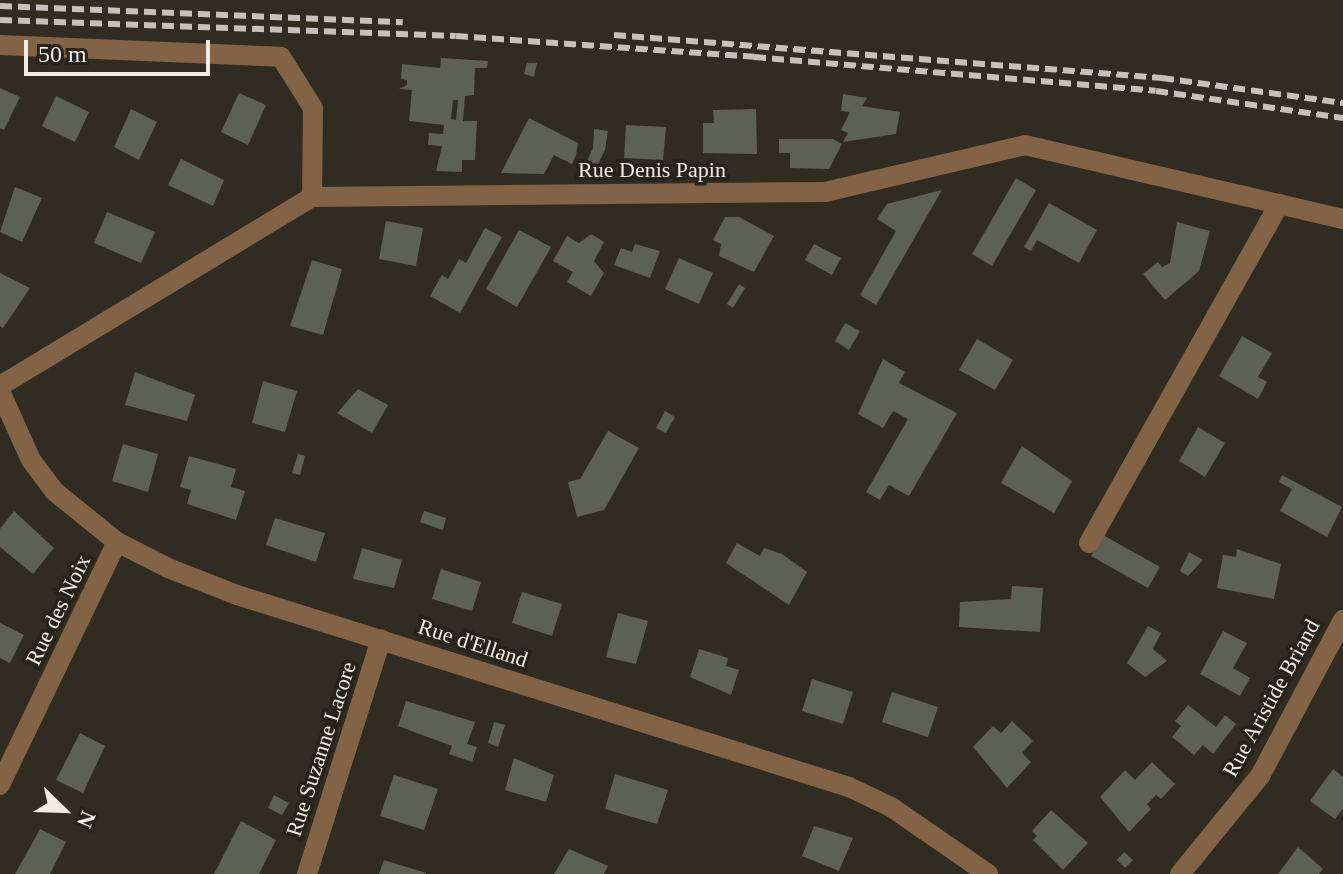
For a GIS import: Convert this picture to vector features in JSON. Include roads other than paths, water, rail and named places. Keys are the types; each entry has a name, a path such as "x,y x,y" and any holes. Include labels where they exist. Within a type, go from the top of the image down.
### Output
{"street":[{"path":"0,45 281,57 313,108 312,197 0,389"},
{"name":"Rue Denis Papin","path":"312,197 825,192 1025,145 1343,219"},
{"path":"1089,543 1279,204"},
{"name":"Rue d'Elland","path":"0,389 31,460 47,481 117,542 237,595 849,787 891,807 988,874"},
{"name":"Rue des Noix","path":"0,785 117,542"},
{"name":"Rue Aristide Briand","path":"1180,874 1260,776 1343,620"},
{"name":"Rue Suzanne Lacore","path":"307,874 381,639"}],"railway":[{"path":"0,6 403,22"},
{"path":"0,20 456,36 754,57 1156,91 1343,118"},
{"path":"614,35 1162,78 1343,103"}]}
